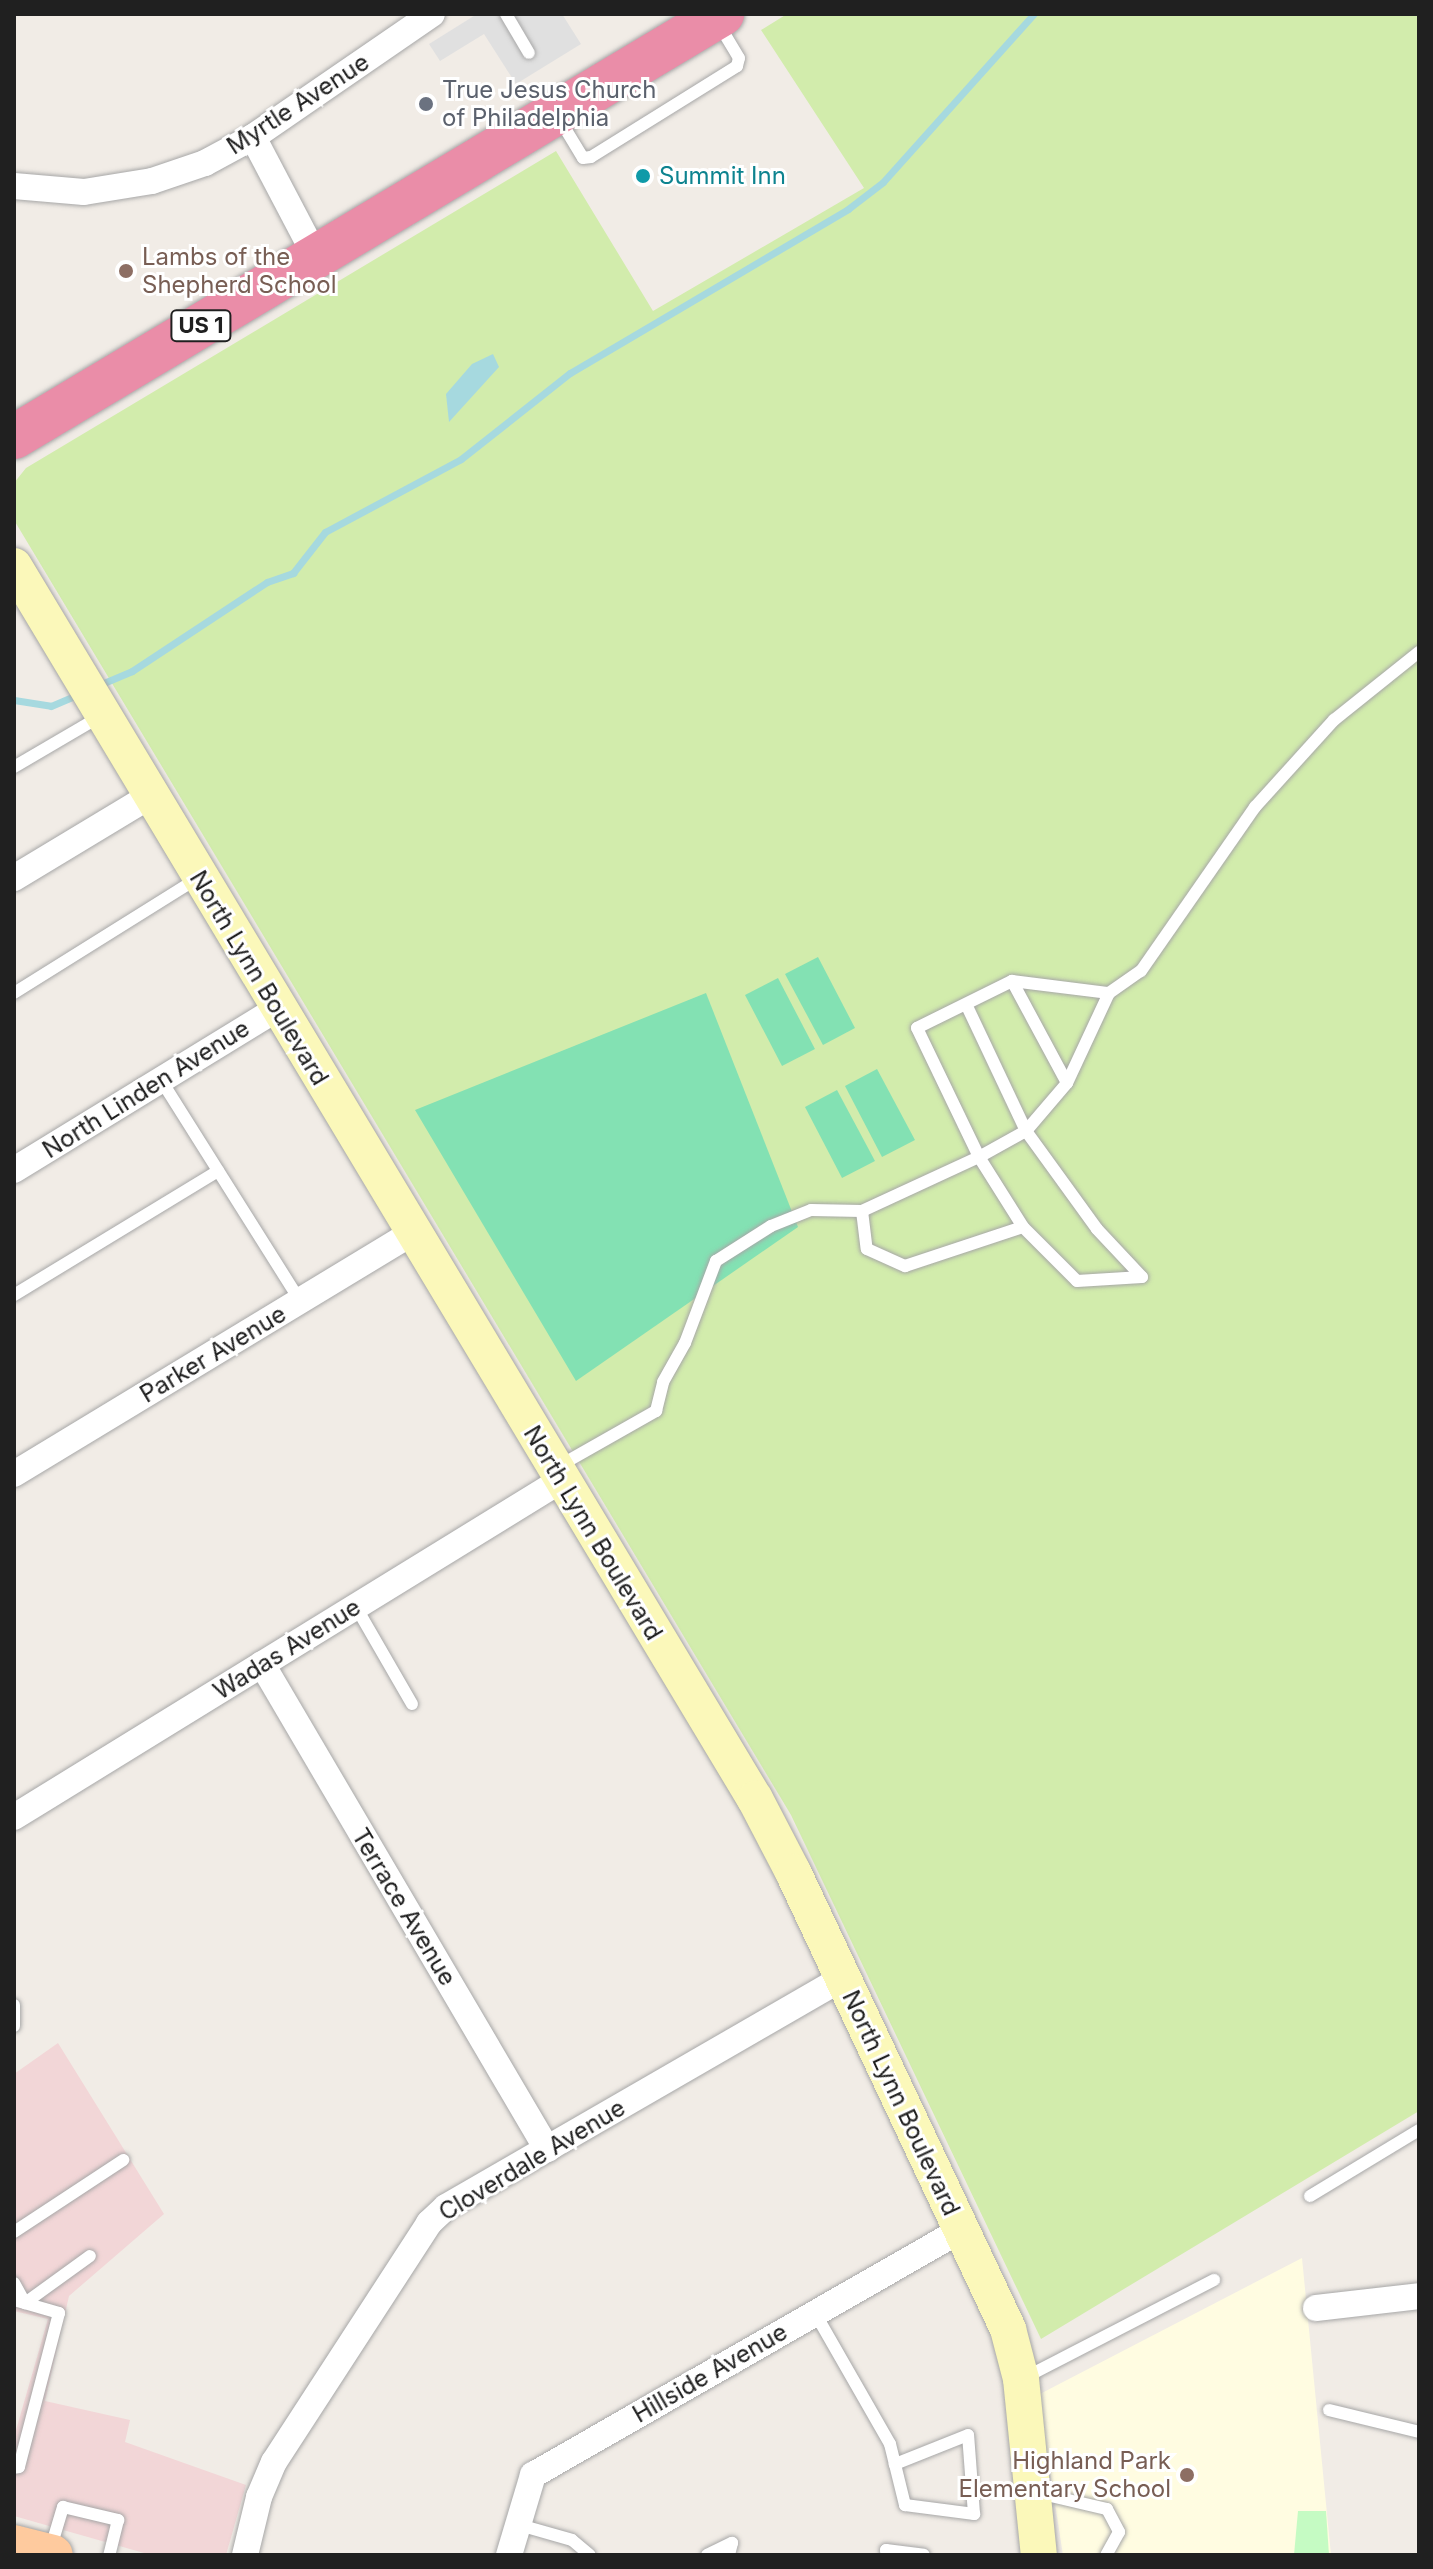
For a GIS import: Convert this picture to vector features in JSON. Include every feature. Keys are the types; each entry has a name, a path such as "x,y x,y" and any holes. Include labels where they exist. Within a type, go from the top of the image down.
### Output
{"highway":[{"name":"US 1","path":"14,437 317,259 718,16"}],"main road":[{"path":"14,2545 51,2555"}],"street":[{"name":"Myrtle Avenue","path":"14,186 84,192 152,181 205,163 253,137 432,14"},
{"path":"253,137 317,259"},
{"name":"North Lynn Boulevard","path":"19,586 91,697 755,1799 1008,2329 1021,2379 1039,2555"},
{"path":"14,878 150,796"},
{"name":"North Linden Avenue","path":"14,1170 278,1008"},
{"name":"Parker Avenue","path":"14,1474 412,1233"},
{"name":"Wadas Avenue","path":"14,1817 356,1607 557,1475"},
{"name":"Terrace Avenue","path":"262,1664 547,2149"},
{"name":"Cloverdale Avenue","path":"245,2555 259,2497 274,2462 429,2223 446,2207 842,1978"},
{"name":"Hillside Avenue","path":"509,2555 533,2475 960,2230"},
{"path":"1316,2308 1419,2296"}],"lane":[{"path":"506,14 529,53"},
{"path":"557,1475 656,1411 663,1382 685,1343 716,1261 771,1226 811,1210 862,1211 979,1157 1026,1131 1067,1083 1109,993 1141,971 1196,885 1255,807 1334,720 1419,652"},
{"path":"14,767 91,697"},
{"path":"14,993 199,877"},
{"path":"966,1004 1026,1131 1097,1229 1142,1277 1077,1281 1023,1227 979,1157 917,1028 1012,981 1109,993"},
{"path":"1012,981 1067,1083"},
{"path":"161,1080 300,1301"},
{"path":"14,1295 218,1171"},
{"path":"862,1211 867,1249 905,1266 1023,1227"},
{"path":"356,1607 412,1704"},
{"path":"14,2005 14,2026"},
{"path":"1310,2196 1419,2130"},
{"path":"14,2232 123,2160"},
{"path":"19,2302 90,2256"},
{"path":"1021,2379 1214,2280"},
{"path":"14,2283 19,2302"},
{"path":"14,2468 19,2467 59,2313 19,2302"},
{"path":"815,2313 890,2444 905,2505 974,2514 968,2435 895,2464"},
{"path":"1329,2410 1419,2432"},
{"path":"1033,2492 1084,2500 1107,2509 1119,2532 1106,2555"},
{"path":"51,2555 63,2507 118,2520 109,2555"},
{"path":"516,2524 572,2540 590,2555"},
{"path":"707,2555 732,2543 729,2555"},
{"path":"887,2555 886,2550 924,2555"}],"shaded area":[{"path":"477,14 562,14 581,44 516,84 484,34 440,61 429,44"},
{"path":"58,2043 164,2214 69,2296 45,2401 130,2420 125,2442 246,2485 226,2555 151,2555 14,2516 14,2437 48,2319 14,2311 14,2074"},
{"name":"Highland Park Elementary School","path":"1302,2258 1331,2555 1063,2555 1038,2395"}],"green space":[{"path":"787,14 1419,14 1419,2111 1041,2339 791,1815 14,520 14,483 26,468 556,151 653,311 864,188 761,30"},
{"path":"818,957 855,1028 823,1045 785,974"},
{"path":"778,978 815,1049 782,1066 745,995"},
{"path":"706,993 798,1227 576,1381 415,1110"},
{"path":"877,1069 915,1140 882,1157 845,1086"},
{"path":"837,1090 875,1161 842,1178 805,1107"},
{"path":"1298,2511 1326,2511 1329,2555 1294,2555"}],"water":[{"path":"493,354 499,367 449,422 446,394 472,364"}],"waterway":[{"path":"99,685 132,671 267,582 293,573 325,532 461,459 570,373 848,209 883,182 1034,14"},
{"path":"14,700 51,706 77,695"}],"place":[{"name":"True Jesus Church of Philadelphia","path":"426,104"},
{"name":"Summit Inn","path":"643,176"},
{"name":"Lambs of the Shepherd School","path":"126,271"},
{"name":"Highland Park Elementary School","path":"1187,2475"}]}
